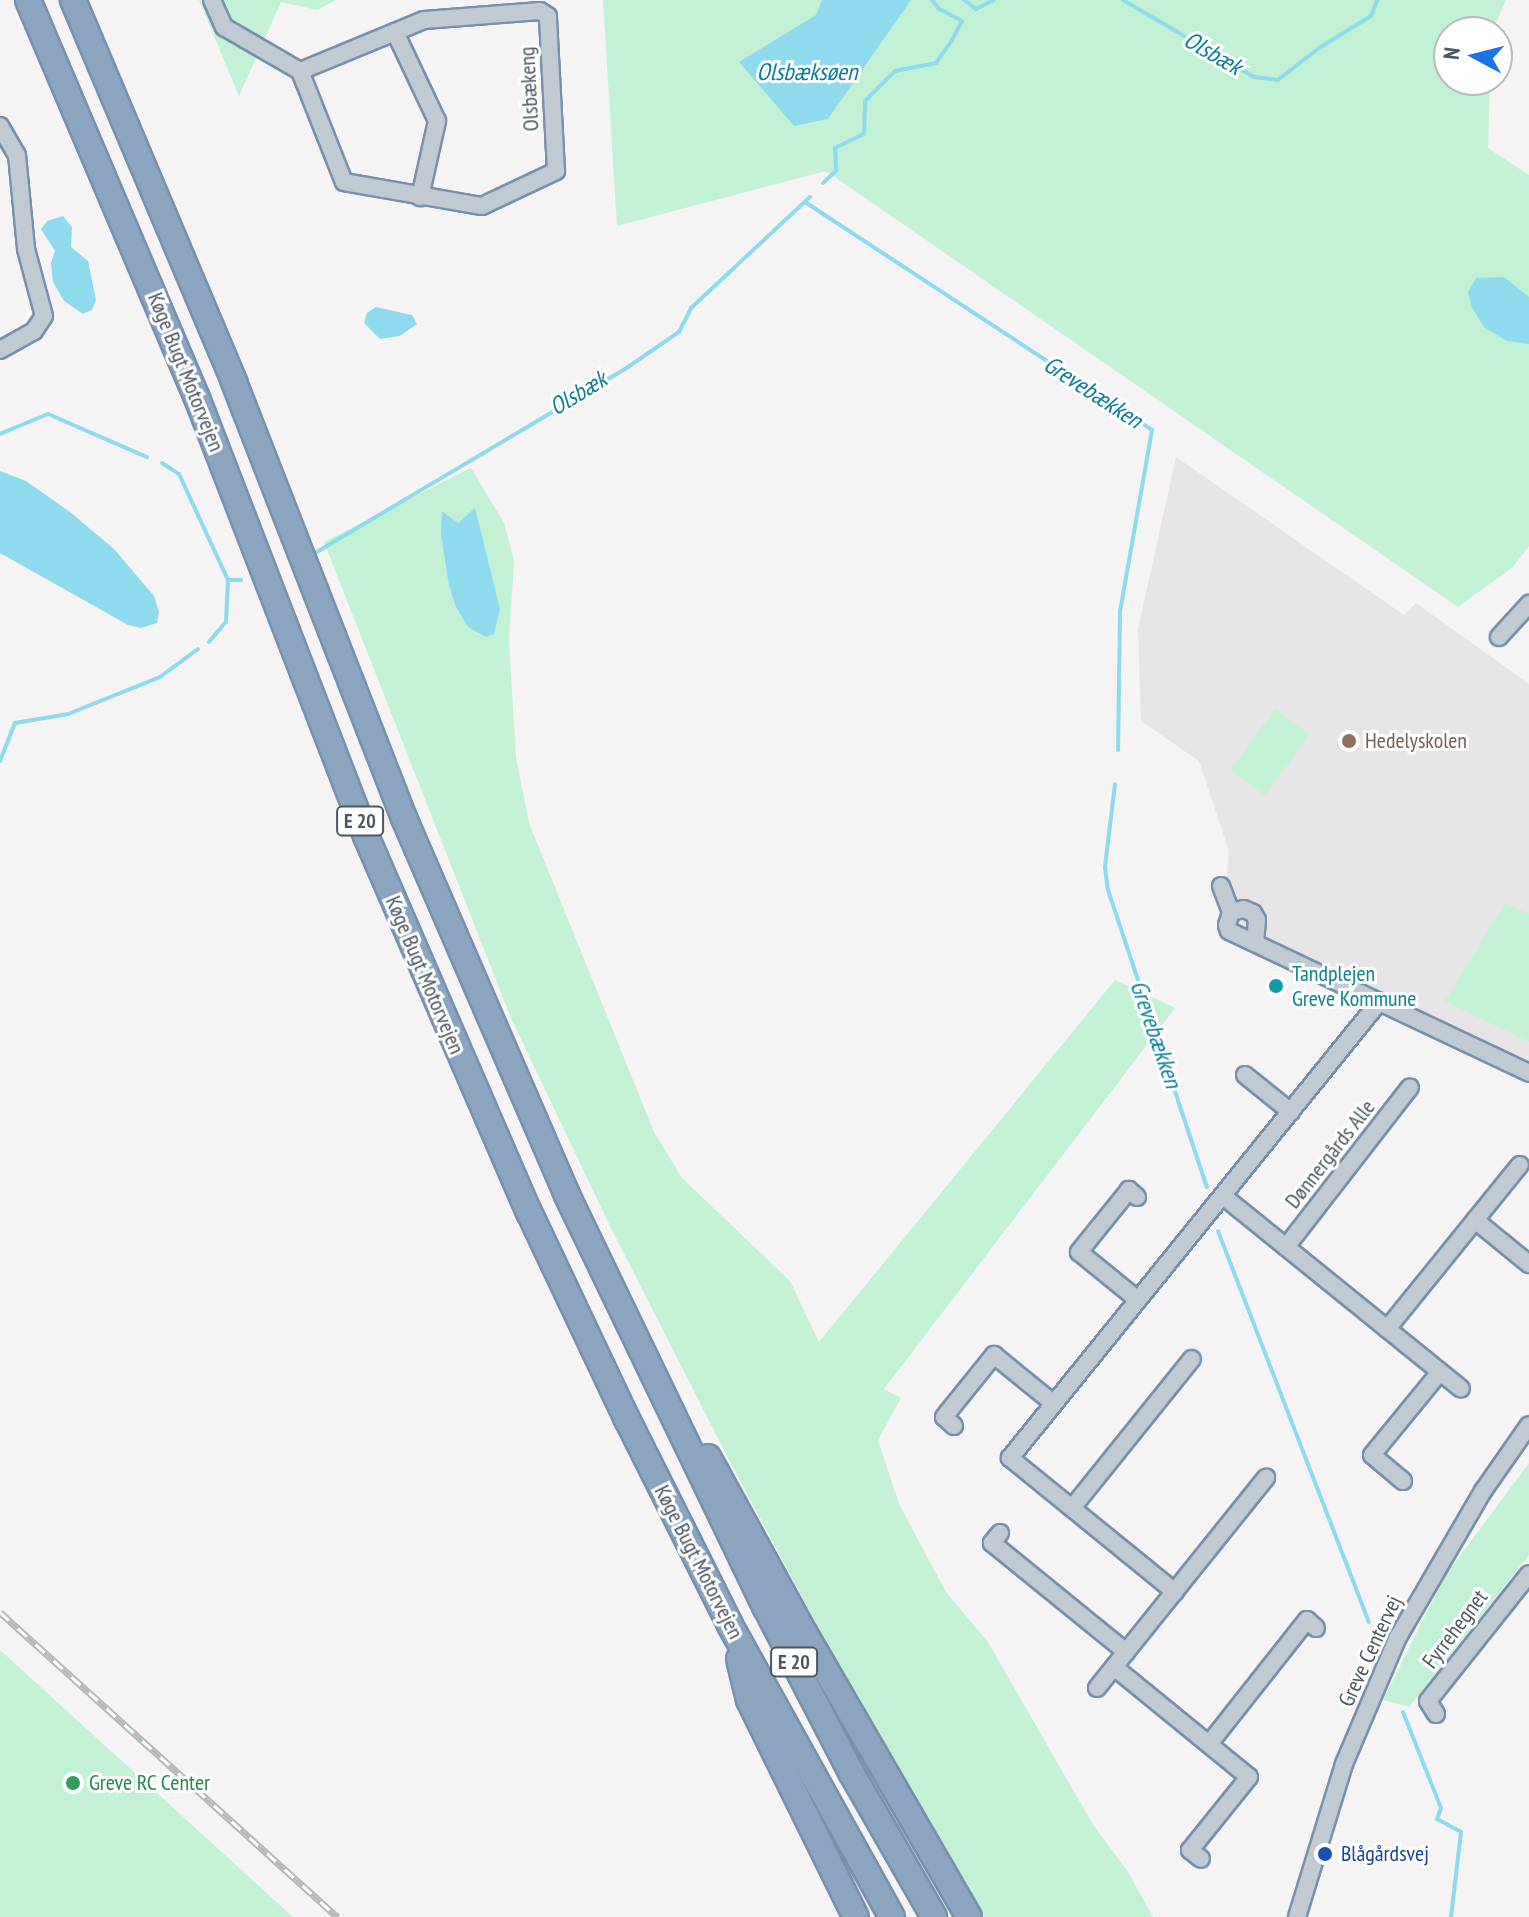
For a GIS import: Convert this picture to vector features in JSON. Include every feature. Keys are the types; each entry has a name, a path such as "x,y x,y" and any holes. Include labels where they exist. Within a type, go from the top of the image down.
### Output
{"highway":[{"name":"Køge Bugt Motorvejen","path":"28,0 197,398 366,836 437,1004 627,1419 730,1625 892,1917"},
{"name":"Køge Bugt Motorvejen","path":"73,0 234,382 404,818 476,991 567,1195 773,1622 851,1772 934,1917"},
{"path":"666,1402 712,1463 805,1634 969,1917"},
{"path":"730,1625 749,1700 856,1917"}],"street":[{"path":"212,0 224,27 300,71"},
{"name":"Olsbækeng","path":"540,11 548,16 556,171 482,206 344,182 300,71 395,32 424,20 540,11"},
{"path":"395,32 437,121 420,197"},
{"path":"0,126 17,155 26,249 44,316 34,331 0,350"},
{"path":"1499,637 1529,604"},
{"path":"1221,886 1231,912 1244,909 1253,913 1257,920 1255,943 1529,1073"},
{"path":"1175,1592 1010,1458 1379,1002"},
{"path":"1245,1075 1291,1112"},
{"name":"Dønnergårds Alle","path":"1286,1247 1410,1087"},
{"path":"1387,1329 1520,1165"},
{"path":"1137,1197 1129,1190 1079,1252 1138,1300"},
{"path":"1223,1196 1461,1389"},
{"path":"1475,1220 1529,1264"},
{"path":"954,1426 944,1417 994,1355 1054,1404"},
{"path":"1072,1508 1192,1359"},
{"path":"1403,1481 1372,1455 1440,1372"},
{"name":"Greve Centervej","path":"1297,1917 1344,1764 1398,1637 1483,1491 1529,1425"},
{"path":"1097,1688 1266,1478"},
{"path":"1000,1533 992,1543 1126,1652"},
{"name":"Fyrrehegnet","path":"1436,1714 1428,1701 1529,1574"},
{"path":"1209,1744 1307,1620 1316,1628"},
{"path":"1114,1667 1249,1777 1190,1850 1201,1859"}],"shaded area":[{"name":"Hedelyskolen","path":"1176,457 1404,615 1416,603 1529,684 1529,1062 1223,923 1229,851 1199,761 1141,721 1138,629"}],"green space":[{"path":"199,0 336,0 317,10 281,2 239,96"},
{"path":"603,0 1506,0 1499,16 1433,16 1433,96 1490,96 1488,148 1529,175 1529,546 1513,567 1458,607 826,171 617,226"},
{"path":"471,468 504,523 514,560 509,641 516,757 529,823 654,1132 682,1178 790,1281 819,1342 1115,980 1175,1008 884,1389 901,1398 878,1440 899,1504 946,1592 988,1642 1092,1823 1128,1872 1153,1917 985,1917 877,1738 726,1454 609,1224 511,1018 324,542"},
{"path":"1275,709 1310,734 1265,796 1230,770"},
{"path":"1505,903 1529,914 1529,1042 1445,1001"},
{"path":"1529,1463 1529,1555 1409,1707 1383,1700 1445,1576"},
{"name":"Greve RC Center","path":"0,1650 293,1917 0,1917"}],"water":[{"name":"Olsbæksøen","path":"822,0 911,0 828,119 794,126 739,62 816,15"},
{"path":"63,216 72,227 71,247 88,261 96,300 92,310 83,314 64,301 53,282 51,263 55,251 41,229 47,221"},
{"path":"1504,277 1529,297 1529,344 1507,341 1484,327 1472,307 1468,293 1476,278"},
{"path":"376,307 412,315 417,324 400,336 380,339 364,323 367,313"},
{"path":"0,471 26,481 114,549 154,596 159,612 157,623 141,628 128,625 0,553"},
{"path":"475,508 500,609 494,634 486,637 468,627 456,607 449,586 441,534 442,511 458,523"}],"waterway":[{"name":"Olsbæk","path":"823,183 836,171 835,148 864,134 865,101 895,71 936,63 952,40 962,21 939,9 932,0"},
{"name":"Olsbæk","path":"964,0 976,9 994,0"},
{"name":"Olsbæk","path":"1123,0 1254,77 1278,80 1319,48 1371,16 1377,0"},
{"name":"Olsbæk","path":"315,553 628,367 679,332 691,308 810,197"},
{"name":"Grevebækken","path":"805,202 1152,430 1120,612 1118,750"},
{"path":"0,434 48,414 147,457"},
{"path":"162,463 179,474 228,580"},
{"name":"Olsbæk","path":"209,642 226,622 228,580 241,580"},
{"name":"Olsbæk","path":"0,761 15,723 68,714 160,677 198,649"},
{"name":"Grevebækken","path":"1115,784 1105,867 1108,890 1207,1187"},
{"name":"Grevebækken","path":"1218,1231 1369,1622"},
{"name":"Grevebækken","path":"1403,1712 1441,1808 1437,1819 1461,1832 1451,1917"}],"railway":[{"path":"0,1612 337,1917"}],"place":[{"name":"Hedelyskolen","path":"1349,741"},
{"name":"Tandplejen Greve Kommune","path":"1276,986"},
{"name":"Greve RC Center","path":"73,1783"},
{"name":"Blågårdsvej","path":"1325,1854"}]}
